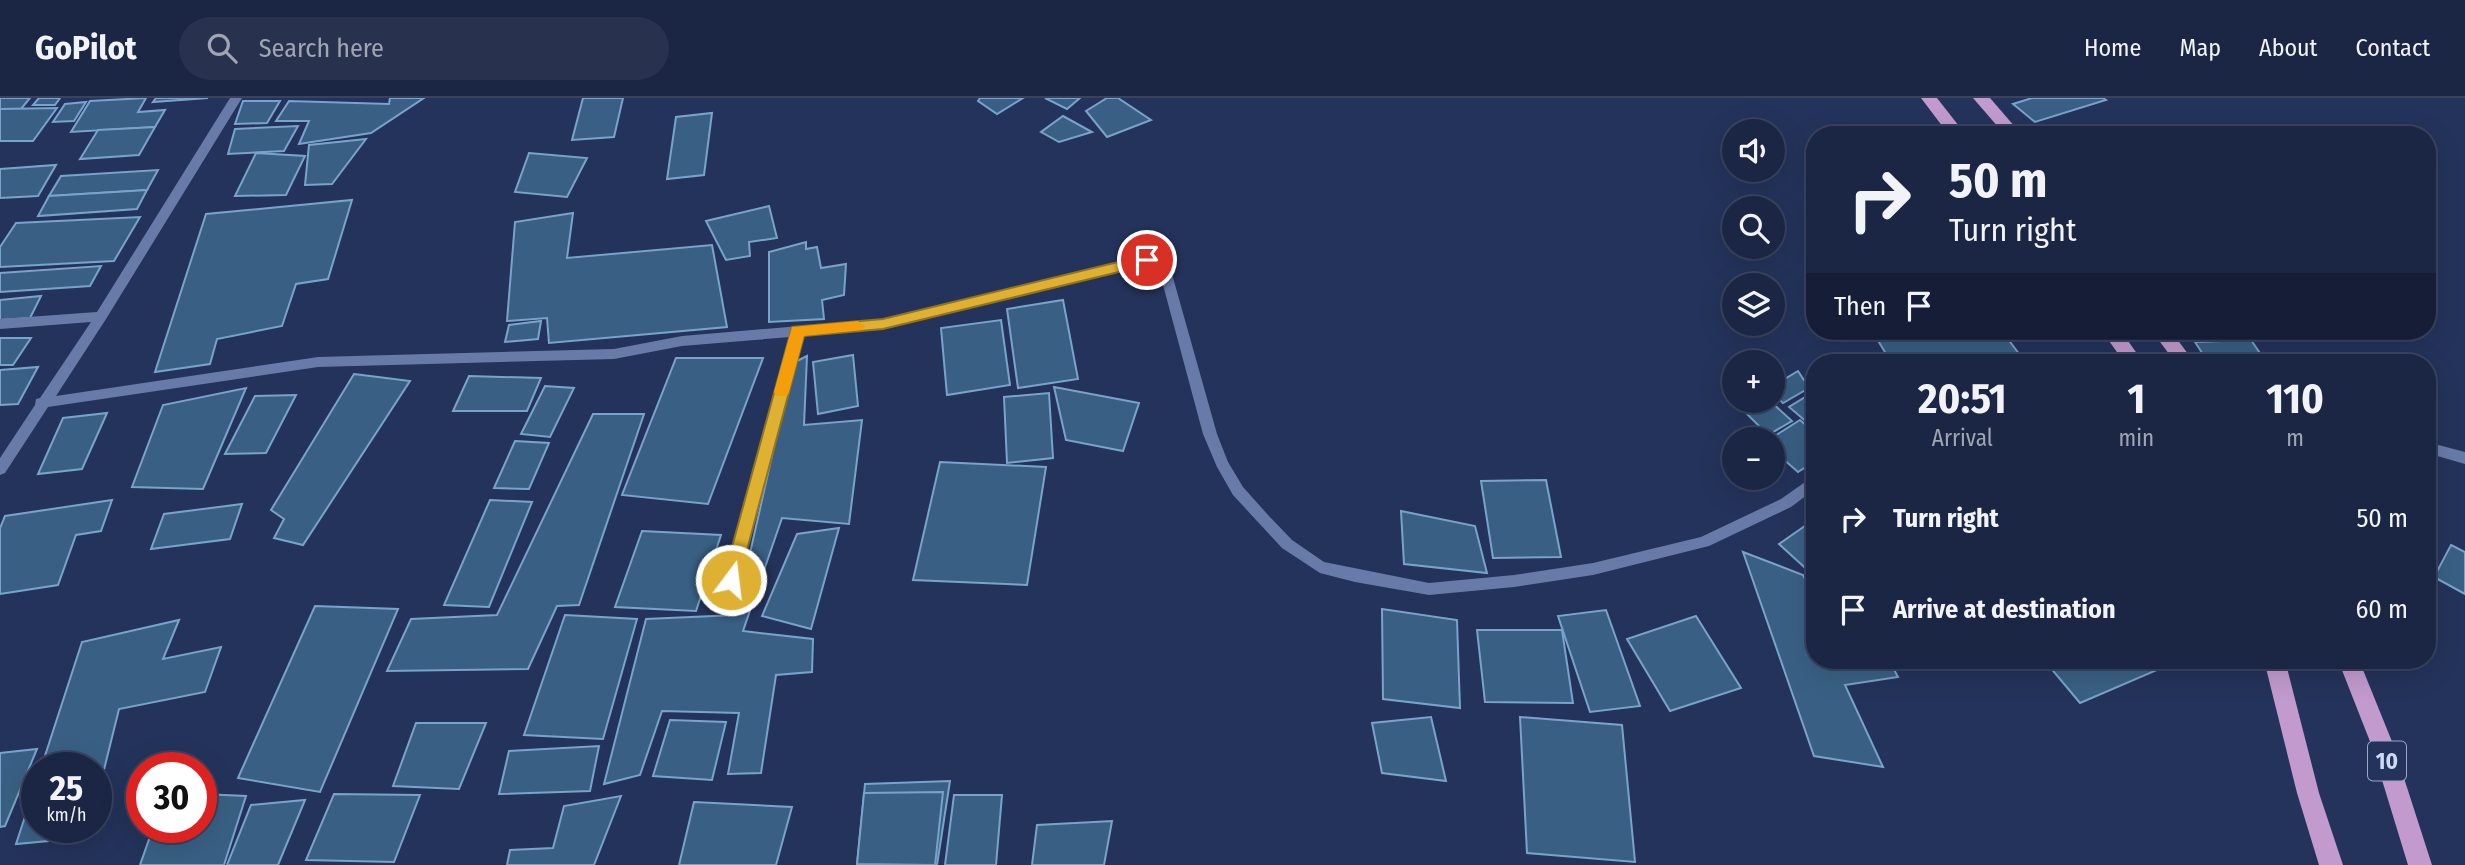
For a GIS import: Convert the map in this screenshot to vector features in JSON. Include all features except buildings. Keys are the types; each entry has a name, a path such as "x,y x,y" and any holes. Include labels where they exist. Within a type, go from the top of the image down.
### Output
{"highway":[{"path":"1929,98 1951,126"},
{"path":"1981,98 2006,126"},
{"path":"2168,340 2179,354"},
{"path":"2276,669 2308,793 2331,865"},
{"name":"10","path":"2352,669 2382,744 2420,865"}],"street":[{"path":"0,469 41,403 101,316 236,98"},
{"path":"41,403 318,362 614,354 682,341 883,324 1139,260 1157,262 1164,267 1210,434 1238,491 1287,544 1321,567 1429,589 1554,575 1670,552 1704,542 1786,503 1806,488"},
{"path":"0,324 101,316"},
{"path":"731,580 798,331"},
{"path":"2436,450 2465,458"}],"slow traffic":[{"path":"781,392 798,331 858,326"}],"route":[{"path":"731,580 798,331 883,324 1147,260"}]}
